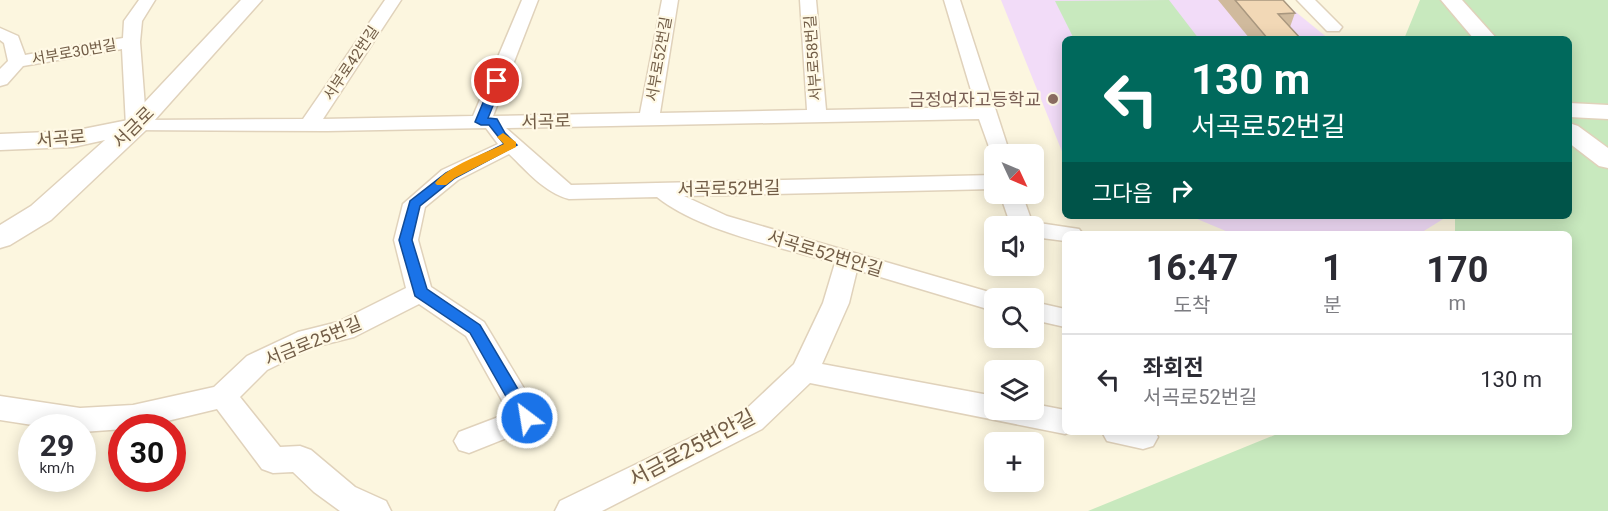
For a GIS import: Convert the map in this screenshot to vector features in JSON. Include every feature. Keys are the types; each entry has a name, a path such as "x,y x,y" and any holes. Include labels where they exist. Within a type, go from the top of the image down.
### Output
{"street":[{"name":"서부로30번길","path":"136,126 131,42 133,21 147,0"},
{"name":"서금로","path":"0,237 41,213 136,126 252,0"},
{"name":"서부로42번길","path":"309,125 393,0"},
{"path":"487,122 530,0"},
{"name":"서부로52번길","path":"649,119 670,0"},
{"name":"서부로58번길","path":"808,0 817,116"},
{"path":"952,0 997,144"},
{"path":"1305,0 1333,27"},
{"path":"1451,0 1483,36"},
{"path":"0,33 12,40 17,62 0,81"},
{"name":"서부로30번길","path":"17,62 131,42"},
{"path":"1572,110 1608,112"},
{"name":"서곡로","path":"0,142 73,139 136,126 986,113"},
{"name":"서곡로52번길","path":"487,122 560,188 569,192 984,182"},
{"path":"1572,132 1608,160"},
{"path":"469,441 527,418 475,329 420,292 406,240 414,204 450,176 512,145"},
{"name":"서곡로52번안길","path":"662,190 676,201 719,221 984,299"},
{"path":"1044,230 1062,233"},
{"name":"서금로25번안길","path":"571,511 752,421 805,372 836,303 848,260"},
{"name":"서금로25번길","path":"222,396 257,363 307,339 345,330 420,292"},
{"path":"1044,313 1062,317"},
{"path":"805,372 984,406"},
{"path":"0,408 80,420 133,417 222,396 273,460 300,459 324,483 362,508 375,511"},
{"path":"1044,418 1062,421"}],"shaded area":[{"name":"금정여자고등학교","path":"1001,0 1281,0 1325,36 1062,36 1062,152"},
{"path":"1197,219 1443,219 1424,231 1226,231"}],"green space":[{"path":"1169,0 1197,36 1072,36 1055,1"},
{"path":"1420,0 1608,0 1608,511 1088,511 1275,435 1572,435 1572,231 1455,231 1455,219 1572,219 1572,36 1405,36"}],"building":[{"path":"1235,0 1283,0 1295,13 1278,14 1298,36 1265,36"}],"slow traffic":[{"path":"441,183 450,176 512,145 503,137"}],"place":[{"name":"금정여자고등학교","path":"1053,99"}],"route":[{"path":"497,81 481,122 493,122 500,135 512,145 450,176 414,204 406,240 420,292 475,329 527,418"}]}
